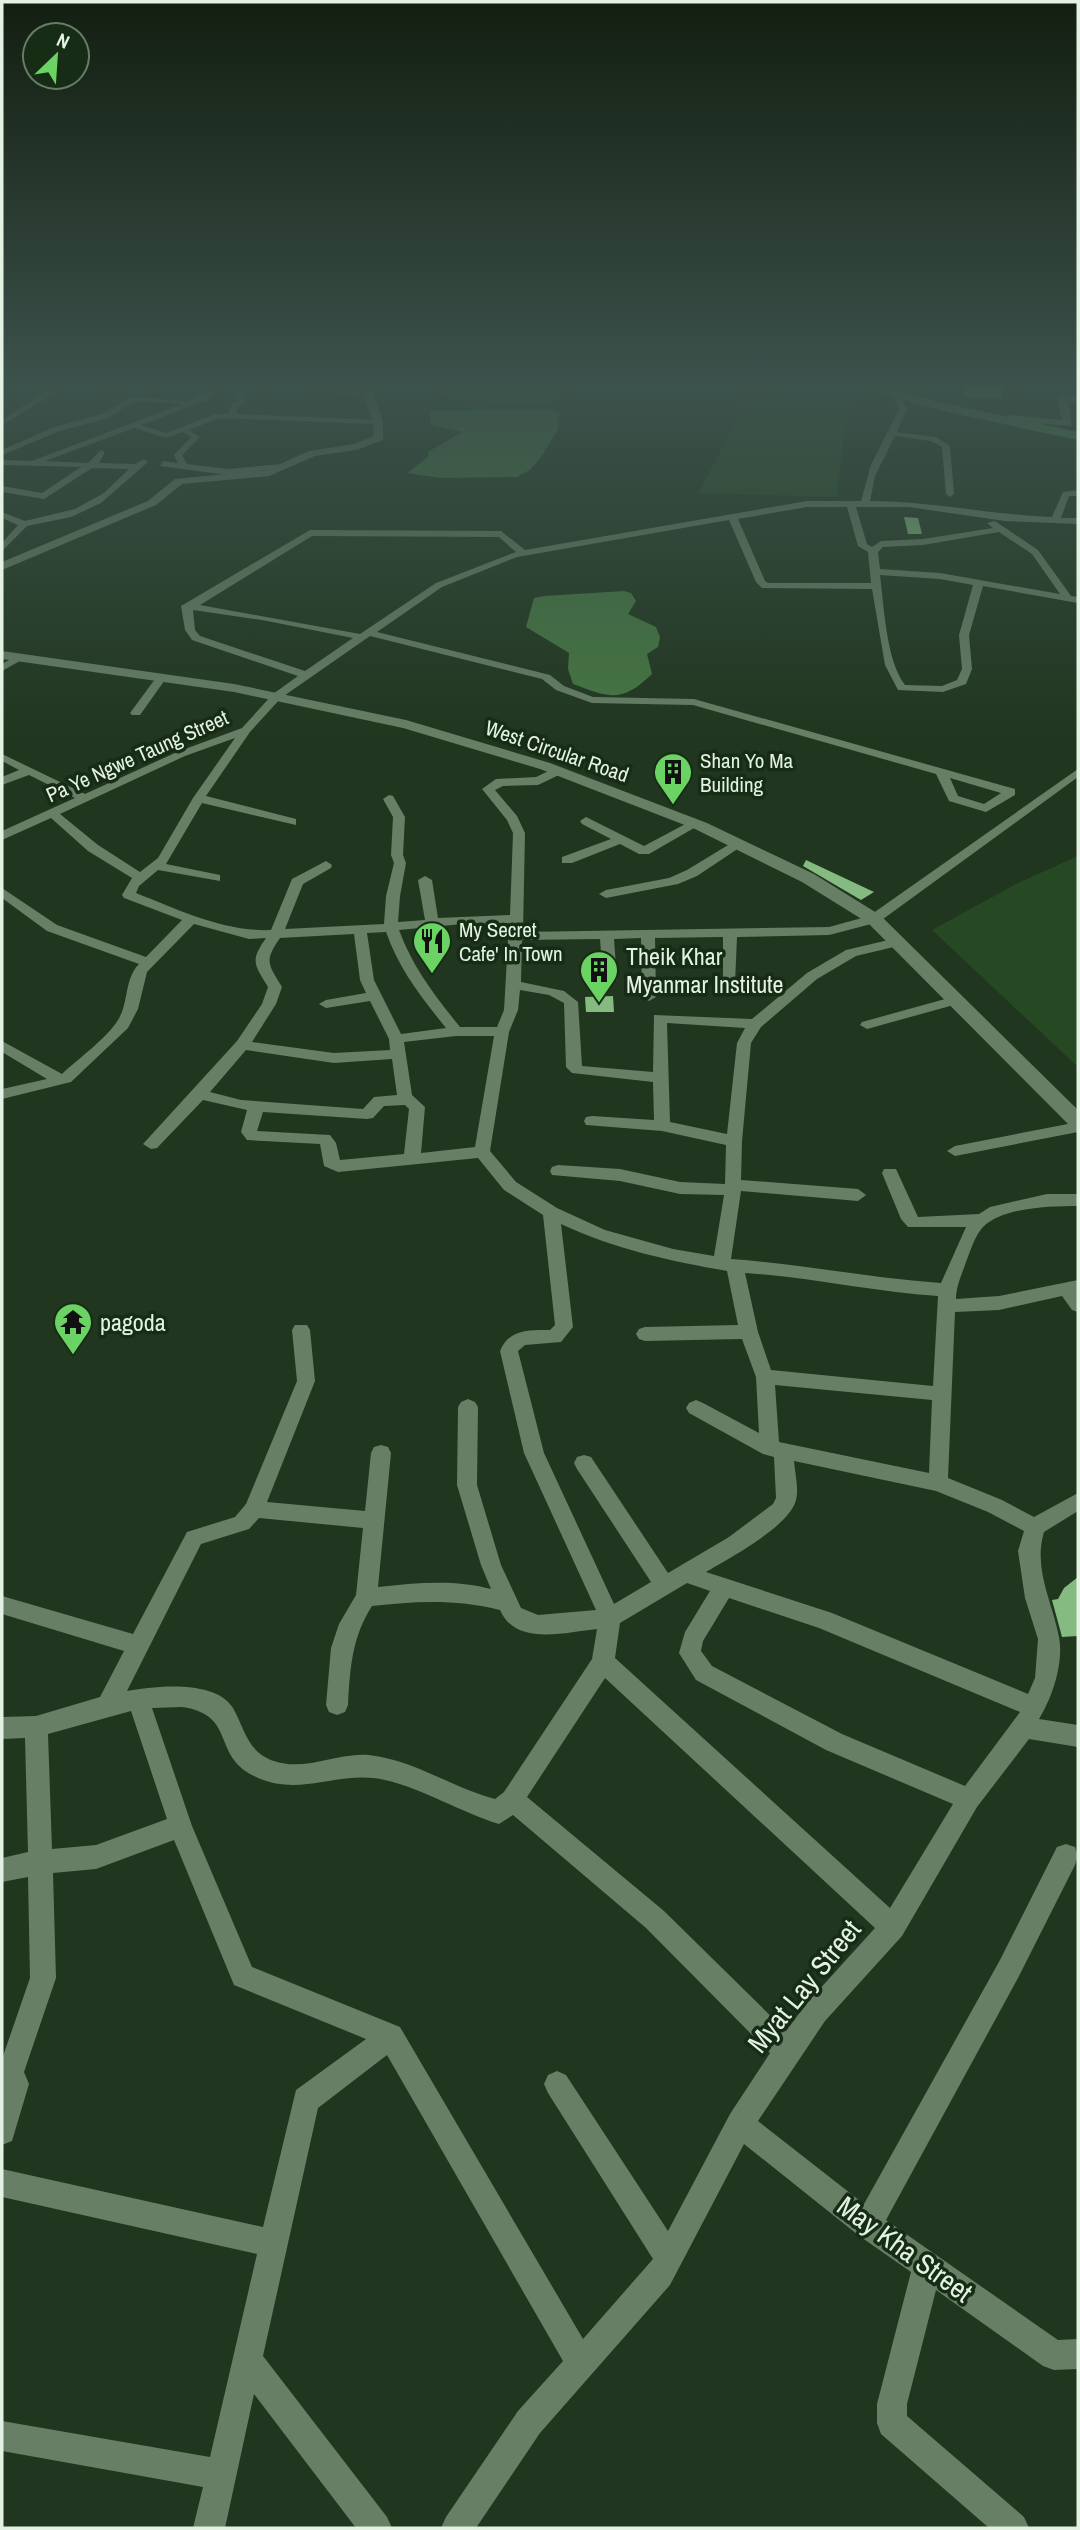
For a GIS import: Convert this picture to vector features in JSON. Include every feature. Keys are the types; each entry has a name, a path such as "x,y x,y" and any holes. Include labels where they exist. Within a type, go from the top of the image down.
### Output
{"street":[{"path":"5,520 24,524 64,516 93,503"},
{"path":"2,566 152,503"},
{"name":"Pa Ye Ngwe Taung Street","path":"2,836 181,754 246,730 277,696 439,585 522,554 807,504 847,503"},
{"path":"850,503 863,546 873,551"},
{"name":"Pa Ye Ngwe Taung Street","path":"868,503 909,504 1078,521"},
{"path":"1055,520 1062,503"},
{"path":"979,513 1035,552 1073,599"},
{"path":"732,516 765,586 877,586"},
{"path":"2,548 24,524"},
{"path":"873,551 881,544 923,542 1000,529"},
{"path":"186,606 310,533 500,534 522,554"},
{"path":"873,551 888,663 897,685 902,688 943,689 962,682 967,669 964,635 979,582"},
{"path":"876,572 940,576 1073,599"},
{"path":"186,606 365,635 546,677 559,688 592,700 694,702 1012,792 986,808 964,802 953,798 941,772"},
{"path":"186,606 190,630 196,638 306,675"},
{"name":"West Circular Road","path":"2,655 277,696 406,724 557,771 695,824 808,878 874,919 1078,1125"},
{"path":"2,668 20,658"},
{"path":"136,713 162,677"},
{"path":"246,730 199,798 163,860 133,884 129,895 239,934 360,930 432,922 517,919"},
{"path":"2,757 84,798"},
{"path":"2,780 28,771"},
{"path":"557,771 538,780 500,782 488,789 513,819 519,833 511,1010 502,1032 482,1152 510,1186 551,1212 600,1235 673,1255 728,1265 783,1269 947,1298 999,1303 1073,1288 1078,1306"},
{"path":"516,936 829,931 874,919 1078,772"},
{"path":"199,798 292,822"},
{"path":"389,799 399,817 397,855 400,863 393,896 391,927 407,967 456,1031"},
{"path":"53,814 93,848 141,878"},
{"path":"586,821 644,851 695,824"},
{"path":"567,860 621,839"},
{"path":"606,894 673,881 692,873 738,843"},
{"path":"151,1144 199,1094 266,1014 274,996 274,983 264,970 261,960 265,947 276,934 297,882 326,865"},
{"path":"157,866 215,878"},
{"path":"425,880 432,922"},
{"path":"2,892 52,928 147,962"},
{"path":"2,1094 66,1079 123,1026 131,1009 140,971 191,919"},
{"path":"360,930 367,980 397,1046 406,1100"},
{"path":"730,931 730,980"},
{"path":"648,932 649,997"},
{"path":"607,933 610,980"},
{"path":"468,1407 467,1485 491,1565 513,1615 525,1623 538,1625 610,1618 736,1542 780,1510 786,1499 765,1377 759,1366 728,1265 734,1141 744,1043 755,1024 812,976 851,953 897,942"},
{"path":"514,984 554,992 571,1002 573,1067 577,1070 661,1078"},
{"path":"326,1004 375,996"},
{"path":"867,1025 956,1000"},
{"path":"662,1126 659,1018 755,1024"},
{"path":"241,1045 334,1058 456,1031 502,1032"},
{"path":"2,1046 61,1080"},
{"path":"199,1094 257,1107 367,1114 380,1101 406,1100 417,1107 418,1111 412,1160"},
{"path":"257,1107 249,1132 253,1136 324,1139 328,1143 332,1165 482,1152"},
{"path":"592,1121 662,1126 734,1141"},
{"path":"955,1152 1078,1125"},
{"path":"558,1171 620,1175 680,1188 733,1187 858,1195"},
{"path":"890,1173 909,1219 914,1223 981,1220"},
{"path":"938,1483 947,1298 961,1253 981,1220 996,1211 1047,1200 1078,1200"},
{"path":"2,1728 36,1727 108,1705 161,1695 209,1703 223,1712 238,1751 256,1765 281,1775 367,1766 394,1770 481,1808 499,1812 512,1800 603,1662 610,1618 534,1453 509,1351 510,1345 516,1339 555,1337 564,1327 551,1212"},
{"path":"108,1705 194,1538 242,1523 254,1509 306,1381 301,1330"},
{"path":"645,1334 749,1332"},
{"path":"765,1377 943,1394"},
{"path":"696,1408 777,1450 938,1483 1035,1527 1078,1501"},
{"path":"337,1705 340,1648 366,1597 381,1453"},
{"path":"584,1463 673,1579 725,1585 824,1620 1029,1717 1078,1736"},
{"path":"254,1509 374,1520"},
{"name":"Myat Lay Street","path":"457,2528 529,2422 660,2275 740,2124 787,2051 816,2012 893,1927 969,1799 1029,1717 1045,1678 1049,1639 1036,1598 1028,1551 1035,1527"},
{"path":"725,1585 693,1639 690,1653 704,1673 834,1742 969,1799"},
{"path":"366,1597 416,1592 471,1593 508,1603"},
{"path":"2,1605 140,1646"},
{"path":"603,1662 893,1927"},
{"path":"138,1699 180,1826 243,1976 391,2036 580,2362"},
{"path":"2,2131 16,2084 6,2074 43,1979 36,1727"},
{"path":"512,1800 586,1857 727,1986 787,2051"},
{"path":"2,1870 40,1862 96,1857 180,1826"},
{"path":"868,2225 1009,1969 1066,1856"},
{"path":"209,2528 306,2099 391,2036"},
{"path":"557,2084 669,2259"},
{"name":"May Kha Street","path":"740,2124 868,2225 1054,2355 1078,2354"},
{"path":"2,2183 272,2243"},
{"path":"928,2266 892,2404 892,2423 1013,2528"},
{"path":"247,2360 376,2528"},
{"path":"2,2436 223,2475"}],"shaded area":[{"path":"624,591 631,593 636,601 628,614 656,627 660,637 658,647 647,654 652,674 624,694 606,695 573,684 568,669 569,653 526,627 534,598"},
{"path":"1078,856 1078,1067 932,930 1020,882"}],"building":[{"path":"904,517 918,518 922,534 908,534"},
{"path":"806,860 874,892 861,900 803,866"},
{"name":"Theik Khar Myanmar Institute","path":"613,996 614,1012 586,1012 585,997"},
{"path":"1078,1577 1078,1636 1062,1637 1052,1600 1058,1599 1064,1588"}],"place":[{"name":"Shan Yo Ma Building","path":"673,806"},
{"name":"My Secret Cafe' In Town","path":"432,975"},
{"name":"Theik Khar Myanmar Institute","path":"599,1004"},
{"name":"pagoda","path":"73,1356"}]}
